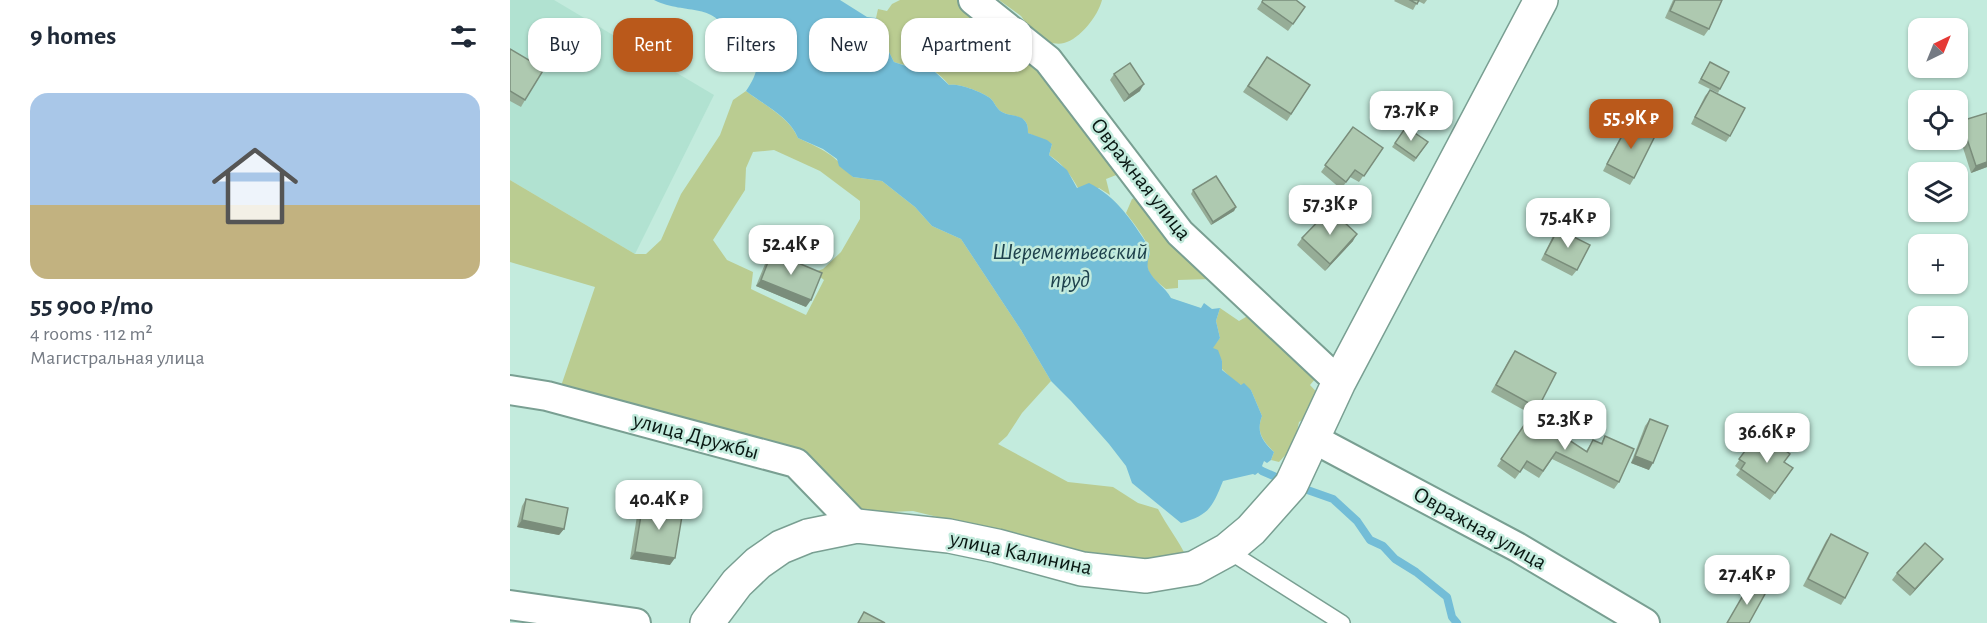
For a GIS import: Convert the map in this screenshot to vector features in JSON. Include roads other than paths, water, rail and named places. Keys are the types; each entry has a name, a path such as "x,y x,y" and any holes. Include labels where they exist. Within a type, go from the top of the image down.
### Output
{"street":[{"name":"Овражная улица","path":"973,0 1048,60 1180,233 1339,382"},
{"name":"улица Калинина","path":"707,623 737,583 758,563 780,547 808,536 857,526 949,536 1083,569 1146,576 1194,568 1227,550 1251,530 1291,485 1339,382 1541,0"},
{"name":"улица Дружбы","path":"510,390 547,396 796,463 857,526"},
{"name":"Овражная улица","path":"1311,440 1517,547 1645,623"},
{"path":"510,605 636,623"}],"lane":[{"path":"1227,550 1342,623"}],"water":[{"name":"Шереметьевский пруд","path":"654,0 840,0 867,17 876,18 809,18 809,72 889,72 889,52 894,62 901,64 901,72 935,72 949,85 982,93 990,98 1002,112 1022,118 1027,125 1028,133 1052,144 1049,155 1067,170 1077,188 1089,183 1108,195 1123,210 1149,247 1149,271 1171,298 1201,308 1204,303 1212,309 1220,308 1216,321 1220,338 1213,348 1218,350 1222,370 1251,390 1262,416 1261,436 1274,452 1271,460 1267,463 1264,461 1262,466 1264,468 1255,475 1223,481 1216,498 1204,513 1181,523 1132,483 1126,466 1109,444 1051,381 1021,330 961,239 932,226 915,207 882,181 853,177 839,166 837,159 823,149 798,138 789,123 746,91 756,72 797,72 797,18 715,18 700,11 666,5"}],"waterway":[{"path":"1262,471 1285,481"},
{"path":"1299,487 1333,499 1357,521 1370,540 1383,546 1395,559 1416,572 1447,597 1452,617 1457,623"}]}
